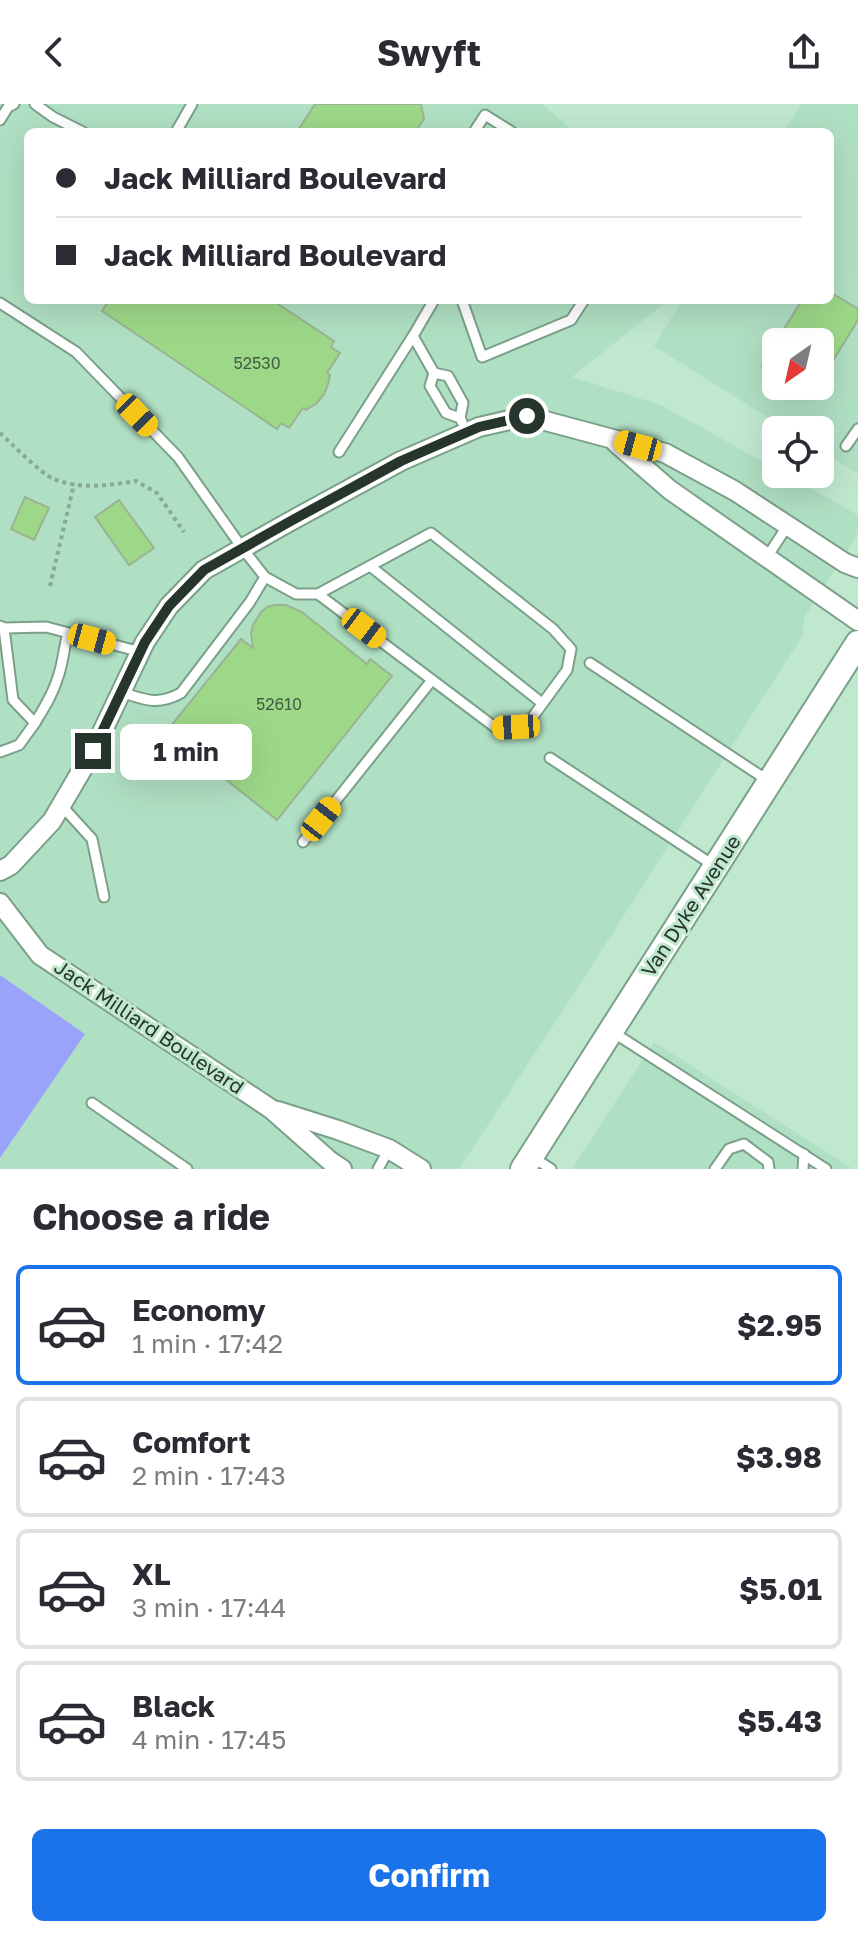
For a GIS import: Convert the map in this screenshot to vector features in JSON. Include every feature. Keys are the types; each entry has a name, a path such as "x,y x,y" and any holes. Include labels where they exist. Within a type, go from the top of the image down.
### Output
{"main road":[{"name":"Van Dyke Avenue","path":"535,1165 611,1031 858,643"}],"street":[{"path":"0,871 11,865 52,821 93,751 141,652 169,606 204,570 464,425 479,427 527,416 665,453 735,491 845,563 858,568"},
{"path":"611,438 670,490 858,621"},
{"name":"Jack Milliard Boulevard","path":"0,903 40,955 271,1109 342,1169"},
{"name":"Jack Milliard Boulevard","path":"271,1109 389,1149 421,1169"}],"lane":[{"path":"0,120 8,107 14,104"},
{"path":"35,104 75,128"},
{"path":"178,128 192,104"},
{"path":"477,128 485,115 506,128"},
{"path":"0,303 76,352 178,457 265,577 296,594 318,594 431,533 553,629 571,649 567,670 532,718 516,727 496,728 318,594"},
{"path":"339,452 432,304"},
{"path":"463,304 482,357 571,320 581,304"},
{"path":"413,336 434,373 430,386 446,413 464,425"},
{"path":"434,373 448,376 463,403 464,425"},
{"path":"846,446 858,429"},
{"path":"767,557 788,525"},
{"path":"370,566 542,703"},
{"path":"121,692 149,701 166,701 181,693 250,602 265,577"},
{"path":"35,723 13,700 2,627 46,627 141,652"},
{"path":"0,752 19,745 50,698 60,674 68,633"},
{"path":"590,663 770,782"},
{"path":"303,842 432,680"},
{"path":"550,758 716,867"},
{"path":"61,805 92,839 104,897"},
{"path":"611,1031 826,1169"},
{"path":"92,1103 187,1169"},
{"path":"715,1169 729,1149 744,1144 768,1162 769,1169"},
{"path":"378,1169 389,1149"},
{"path":"803,1169 804,1154"}],"path":[{"path":"0,433 52,478 74,484 107,485 136,481 157,493 184,532"},
{"path":"50,586 74,484"}],"shaded area":[{"path":"0,104 542,104 570,128 24,128 24,304 663,304 572,377 661,405 762,461 762,488 810,488 858,515 858,534 804,618 803,635 459,1169 0,1169 0,1158 85,1034 0,975"},
{"path":"801,104 858,104 858,474 834,459 834,416 766,416 654,346 680,304 834,304 834,128 786,128"},
{"path":"0,975 85,1034 0,1158"},
{"path":"654,1042 853,1169 572,1169"}],"building":[{"path":"315,104 421,104 424,119 418,128 300,128"},
{"path":"834,294 858,309 858,320 834,359 834,328 785,328 800,304 834,304"},
{"path":"106,304 278,304 334,341 331,347 340,353 327,373 330,375 328,384 317,403 306,410 303,408 289,428 281,423 277,429 102,311"},
{"path":"25,497 49,508 34,540 11,529"},
{"path":"119,500 154,548 129,565 95,517"},
{"path":"275,605 286,605 302,612 367,664 370,659 392,676 277,820 166,732 241,639 253,648 253,625 261,612"}],"route":[{"path":"93,751 145,642 169,606 204,570 401,461 479,427 527,416"}]}
